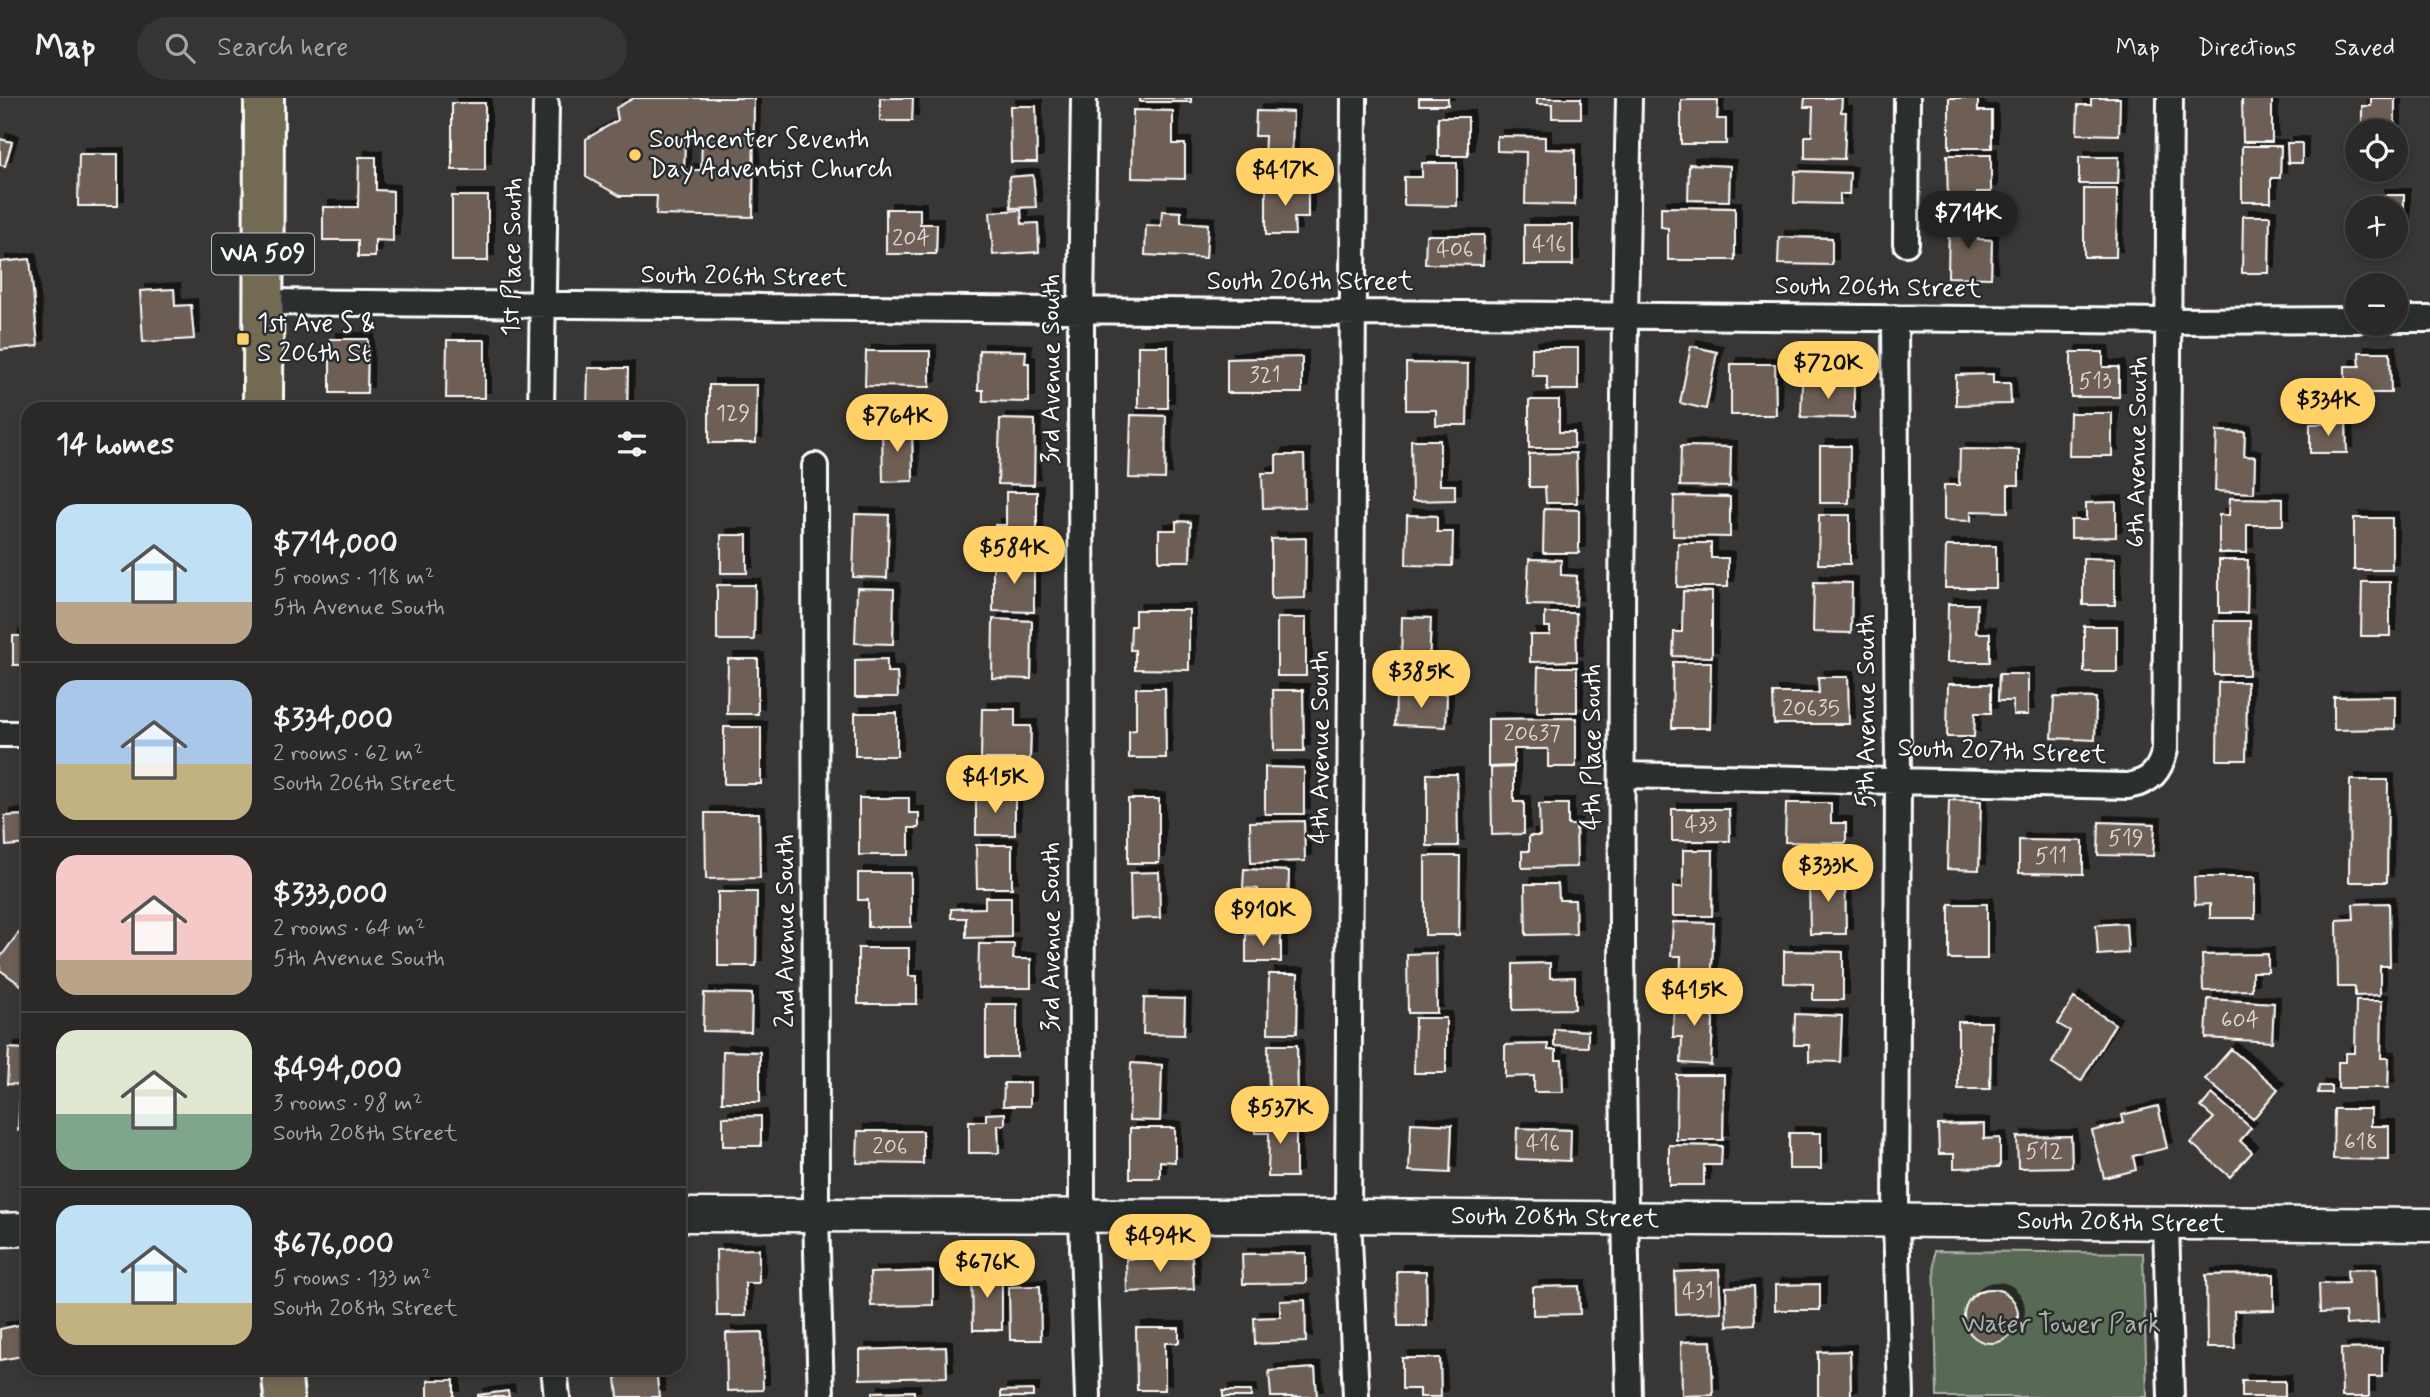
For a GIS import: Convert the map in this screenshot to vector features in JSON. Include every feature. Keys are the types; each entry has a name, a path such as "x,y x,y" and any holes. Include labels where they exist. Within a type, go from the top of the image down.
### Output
{"main road":[{"name":"WA 509","path":"263,402 264,98"},
{"path":"282,1375 284,1397"}],"street":[{"name":"3rd Avenue South","path":"1084,98 1081,311 1082,1216 1088,1397"},
{"name":"4th Avenue South","path":"1354,98 1348,1216 1356,1397"},
{"name":"4th Place South","path":"1629,98 1624,314 1622,775 1629,1397"},
{"path":"1906,243 1908,98"},
{"name":"6th Avenue South","path":"2128,786 2141,784 2161,767 2165,748 2170,98"},
{"name":"1st Place South","path":"541,402 546,105"},
{"name":"South 206th Street","path":"263,302 2169,321 2345,320"},
{"name":"5th Avenue South","path":"1895,318 1898,779 1896,1220 1901,1397"},
{"path":"2408,319 2430,319"},
{"name":"2nd Avenue South","path":"815,466 816,1214 821,1397"},
{"path":"0,734 21,734"},
{"name":"South 207th Street","path":"1622,775 2128,786"},
{"name":"South 208th Street","path":"686,1215 1348,1216 2430,1225"},
{"path":"2166,1224 2171,1397"},
{"path":"0,1230 21,1229"},
{"path":"555,1375 557,1397"}],"green space":[{"name":"Water Tower Park","path":"1934,1251 2143,1253 2147,1397 1937,1397"}],"building":[{"name":"Southcenter Seventh Day Adventist Church","path":"634,98 754,98 753,217 656,215 657,196 620,196 586,177 586,139 618,120 616,108","holes":["685,139 702,140 701,170 684,170"]},
{"path":"880,98 913,98 912,121 880,121"},
{"path":"1140,98 1191,98 1191,102 1140,102"},
{"path":"1419,98 1448,98 1448,105 1419,105"},
{"path":"1537,98 1581,98 1581,118 1552,118 1552,104 1537,104"},
{"path":"1805,98 1842,98 1841,112 1846,112 1844,159 1805,158 1805,136 1812,136 1813,107 1804,107"},
{"path":"1949,98 1978,98 1978,111 1992,111 1992,148 1949,148"},
{"path":"2091,98 2120,98 2119,135 2077,134 2078,105 2091,105"},
{"path":"2242,98 2272,98 2272,142 2243,142"},
{"path":"2371,98 2395,98 2395,119 2362,119 2362,106 2371,106"},
{"path":"1681,100 1718,100 1717,119 1726,119 1726,144 1681,144"},
{"path":"452,103 485,103 485,170 452,170"},
{"path":"1010,106 1036,106 1037,162 1011,162"},
{"path":"1133,110 1173,111 1173,144 1185,144 1185,179 1132,178"},
{"path":"1256,111 1293,112 1292,160 1264,159 1265,136 1255,136"},
{"path":"1438,117 1468,117 1468,156 1438,156"},
{"path":"1497,136 1545,137 1545,149 1575,150 1575,205 1525,204 1526,152 1497,151"},
{"path":"0,139 12,142 5,166 0,165"},
{"path":"2287,143 2302,143 2302,163 2288,163"},
{"path":"2242,146 2281,146 2280,178 2271,178 2271,202 2242,202"},
{"path":"79,154 118,154 118,206 78,206"},
{"path":"1947,155 1991,155 1991,192 1977,192 1977,211 1948,211"},
{"path":"359,157 376,157 376,190 393,191 393,241 375,240 375,257 358,257 358,240 323,240 323,207 358,207"},
{"path":"2079,157 2119,157 2118,184 2079,184"},
{"path":"1422,163 1457,163 1457,206 1404,205 1404,177 1422,177"},
{"path":"1689,164 1730,166 1729,201 1688,200"},
{"path":"1795,171 1850,173 1849,194 1840,194 1840,204 1794,203"},
{"path":"1033,175 1036,207 1011,208 1009,177"},
{"path":"1266,185 1308,185 1308,218 1294,218 1295,235 1266,235"},
{"path":"2084,189 2117,189 2116,257 2084,257"},
{"path":"452,196 488,196 488,261 452,261"},
{"path":"1661,207 1735,208 1735,260 1668,260 1668,228 1661,227"},
{"path":"886,209 920,209 920,224 937,224 936,254 886,254"},
{"path":"1021,210 1022,224 1038,223 1039,252 993,255 990,212"},
{"path":"1162,211 1181,212 1181,222 1208,224 1206,258 1145,255 1146,225 1161,226"},
{"path":"2243,216 2270,216 2269,273 2242,273"},
{"path":"1949,220 1979,221 1978,239 1992,240 1991,278 1948,277"},
{"path":"1524,225 1573,225 1573,265 1524,265"},
{"path":"1426,235 1484,235 1483,265 1425,264"},
{"path":"1779,237 1832,238 1832,265 1778,264"},
{"path":"30,259 38,346 0,350 0,262"},
{"path":"174,289 175,306 191,305 194,339 143,342 140,291"},
{"path":"330,339 368,339 367,393 330,393"},
{"path":"447,340 485,340 485,398 446,398"},
{"path":"1138,346 1168,346 1168,408 1138,408"},
{"path":"1691,346 1717,352 1706,409 1680,403"},
{"path":"1532,348 1578,348 1578,390 1547,390 1547,376 1532,376"},
{"path":"979,350 1026,351 1025,363 1029,363 1029,402 983,401 983,390 978,390"},
{"path":"866,351 930,351 930,387 865,386"},
{"path":"2071,352 2103,352 2103,367 2119,367 2119,397 2071,397"},
{"path":"2359,352 2390,352 2391,393 2345,393 2345,366 2360,366"},
{"path":"1302,357 1302,393 1227,393 1227,359"},
{"path":"1406,363 1468,364 1467,425 1436,425 1436,410 1406,410"},
{"path":"1731,364 1775,364 1776,415 1731,415"},
{"path":"588,368 628,368 627,402 587,402"},
{"path":"1993,374 1993,383 2010,383 2011,404 1956,405 1956,375"},
{"path":"1802,383 1854,384 1854,418 1801,417"},
{"path":"709,385 757,385 756,443 709,443"},
{"path":"1529,400 1559,400 1559,432 1574,432 1574,448 1529,448"},
{"path":"2070,413 2112,413 2112,456 2069,456"},
{"path":"1131,415 1166,416 1165,479 1129,478"},
{"path":"1000,419 1035,420 1034,485 998,484"},
{"path":"2346,423 2347,453 2310,453 2310,424"},
{"path":"882,427 912,427 913,481 883,482"},
{"path":"2217,431 2245,432 2244,456 2255,457 2254,493 2215,491"},
{"path":"1411,440 1440,440 1440,485 1455,485 1455,500 1412,501"},
{"path":"1681,446 1731,447 1730,487 1680,486"},
{"path":"1820,446 1850,446 1849,503 1820,503"},
{"path":"1960,449 2019,450 2019,485 2008,485 2008,512 1971,511 1971,521 1944,520 1944,485 1959,485"},
{"path":"1576,453 1577,503 1546,503 1545,487 1529,487 1529,454"},
{"path":"1276,455 1304,455 1305,507 1263,508 1262,473 1276,473"},
{"path":"1006,492 1037,492 1037,546 995,546 995,525 1006,525"},
{"path":"1674,496 1730,497 1730,537 1673,536"},
{"path":"2230,498 2283,499 2283,525 2247,525 2247,553 2219,553 2219,515 2229,515"},
{"path":"2116,502 2116,537 2071,538 2071,520 2086,520 2086,503"},
{"path":"1544,509 1579,510 1579,553 1543,553"},
{"path":"855,514 889,515 887,578 853,577"},
{"path":"1407,515 1437,516 1437,532 1453,532 1452,566 1406,565"},
{"path":"1819,515 1850,515 1850,564 1818,564"},
{"path":"2354,518 2392,518 2392,570 2354,570"},
{"path":"1176,521 1191,522 1190,561 1159,561 1159,530 1176,530"},
{"path":"721,535 747,535 747,573 721,573"},
{"path":"1306,538 1305,598 1271,599 1271,539"},
{"path":"1678,543 1711,543 1711,558 1728,558 1728,587 1677,587"},
{"path":"1946,546 1996,546 1996,588 1945,588"},
{"path":"2083,558 2115,559 2115,605 2083,605"},
{"path":"993,559 1034,560 1034,612 993,611"},
{"path":"1529,559 1561,560 1561,575 1577,576 1576,606 1527,605"},
{"path":"2219,560 2248,560 2247,613 2219,613"},
{"path":"1814,582 1852,583 1851,633 1813,632"},
{"path":"2362,582 2390,582 2390,636 2361,636"},
{"path":"717,585 755,585 754,640 717,640"},
{"path":"857,588 894,589 893,644 855,643"},
{"path":"1683,591 1712,592 1712,657 1673,656 1674,632 1682,632"},
{"path":"1948,604 1977,604 1976,633 1990,633 1990,662 1947,662"},
{"path":"1135,610 1189,610 1189,670 1135,669 1135,650 1130,650"},
{"path":"1545,613 1576,613 1577,661 1530,662 1530,635 1550,635 1550,627 1545,627"},
{"path":"1402,617 1431,618 1429,666 1401,665"},
{"path":"1277,618 1306,618 1306,676 1277,676"},
{"path":"993,619 1032,621 1031,679 992,678"},
{"path":"2214,621 2250,621 2249,675 2214,675"},
{"path":"2084,626 2117,626 2117,672 2084,672"},
{"path":"13,636 21,636 21,665 13,665"},
{"path":"728,659 758,659 758,714 727,714"},
{"path":"887,659 887,672 897,672 898,697 855,697 855,660"},
{"path":"1673,662 1711,662 1710,728 1672,728"},
{"path":"1538,667 1577,667 1577,712 1537,712"},
{"path":"1999,674 2028,674 2028,715 2013,715 2013,701 1998,701"},
{"path":"1818,677 1848,677 1849,724 1774,724 1773,693 1819,693"},
{"path":"2218,682 2247,682 2246,760 2217,760"},
{"path":"1948,684 1991,684 1991,713 1975,713 1974,737 1947,737"},
{"path":"1136,688 1165,688 1166,758 1129,758 1129,731 1136,730"},
{"path":"1273,690 1303,690 1304,751 1274,751"},
{"path":"1396,693 1447,694 1446,727 1395,725"},
{"path":"2395,696 2395,729 2334,730 2334,697"},
{"path":"2054,697 2096,698 2095,740 2052,738"},
{"path":"982,709 1015,709 1015,726 1031,726 1030,759 981,759"},
{"path":"855,713 897,713 897,756 855,756"},
{"path":"1576,718 1576,767 1548,767 1548,749 1514,749 1514,766 1488,767 1488,719"},
{"path":"724,727 761,727 761,784 724,784"},
{"path":"1265,767 1304,768 1304,814 1265,814"},
{"path":"1514,767 1514,802 1524,802 1524,834 1492,835 1491,768"},
{"path":"1427,774 1457,774 1458,846 1427,846"},
{"path":"2350,780 2388,780 2387,882 2349,882"},
{"path":"976,794 1015,795 1015,835 976,835"},
{"path":"859,798 909,798 909,813 919,813 919,828 909,828 909,855 859,855"},
{"path":"1128,799 1159,799 1159,863 1128,863"},
{"path":"1949,800 1981,801 1979,870 1947,869"},
{"path":"1786,803 1831,803 1831,823 1846,823 1846,843 1785,842"},
{"path":"1539,804 1568,804 1568,825 1576,825 1577,867 1522,868 1522,851 1529,851 1529,836 1540,836"},
{"path":"1672,809 1729,809 1730,841 1672,841"},
{"path":"705,813 759,813 760,878 706,879"},
{"path":"21,815 21,845 6,846 5,816"},
{"path":"1304,821 1305,861 1251,863 1250,822"},
{"path":"2099,822 2155,824 2153,856 2098,855"},
{"path":"2019,840 2083,841 2083,874 2019,873"},
{"path":"976,845 1012,845 1012,888 977,888"},
{"path":"1683,850 1713,850 1712,916 1673,916 1673,887 1683,887"},
{"path":"1425,856 1460,856 1459,935 1425,935"},
{"path":"1244,869 1289,871 1288,909 1258,908 1258,889 1243,888"},
{"path":"1159,872 1160,918 1131,919 1130,873"},
{"path":"858,873 911,873 911,927 868,927 868,900 858,900"},
{"path":"1845,874 1846,934 1810,934 1809,875"},
{"path":"2194,877 2255,877 2255,918 2210,918 2210,904 2195,905"},
{"path":"1525,884 1558,884 1559,900 1575,900 1576,934 1526,935"},
{"path":"718,892 757,892 756,966 718,966"},
{"path":"985,897 1011,897 1011,937 966,938 966,918 951,918 951,909 985,908"},
{"path":"2389,903 2390,966 2380,966 2380,995 2355,996 2355,987 2338,987 2337,920 2354,919 2353,904"},
{"path":"1949,904 1987,904 1987,959 1949,959"},
{"path":"1673,922 1714,923 1711,989 1680,988 1681,956 1671,956"},
{"path":"2126,923 2128,953 2098,955 2096,925"},
{"path":"21,930 21,985 0,970 0,958"},
{"path":"1246,934 1281,935 1281,962 1246,962"},
{"path":"979,944 1014,944 1013,959 1031,959 1031,988 978,988"},
{"path":"858,948 909,948 909,976 917,976 917,1004 858,1004"},
{"path":"1784,951 1843,952 1843,1000 1813,1000 1813,984 1784,983"},
{"path":"1436,953 1437,1013 1408,1013 1407,954"},
{"path":"2268,954 2268,972 2252,972 2252,990 2203,991 2202,955"},
{"path":"1550,963 1550,978 1575,977 1575,1009 1513,1010 1513,964"},
{"path":"1269,974 1298,974 1297,1033 1268,1033"},
{"path":"704,993 752,994 751,1032 703,1031"},
{"path":"1674,995 1714,998 1711,1065 1681,1063 1682,1037 1673,1037"},
{"path":"1144,998 1185,999 1184,1035 1143,1034"},
{"path":"2074,998 2115,1024 2081,1081 2052,1063 2070,1031 2058,1024"},
{"path":"2208,999 2274,1003 2272,1042 2206,1038"},
{"path":"2356,1001 2382,1001 2381,1058 2389,1058 2388,1088 2338,1088 2338,1062 2346,1062 2346,1053 2355,1053"},
{"path":"986,1004 1017,1004 1017,1057 986,1057"},
{"path":"1795,1014 1842,1016 1840,1062 1809,1061 1809,1045 1794,1045"},
{"path":"1415,1018 1446,1018 1446,1073 1414,1073"},
{"path":"1958,1022 1991,1022 1990,1089 1958,1089"},
{"path":"1554,1029 1588,1031 1588,1047 1554,1046"},
{"path":"1548,1044 1548,1050 1556,1050 1556,1060 1562,1060 1563,1092 1534,1092 1534,1076 1505,1077 1505,1045"},
{"path":"1268,1045 1297,1045 1298,1102 1269,1102"},
{"path":"9,1048 21,1049 21,1085 7,1084"},
{"path":"2231,1049 2278,1089 2253,1119 2205,1079"},
{"path":"723,1051 760,1052 760,1102 722,1102"},
{"path":"1131,1063 1162,1065 1160,1121 1129,1120"},
{"path":"1677,1075 1724,1075 1723,1140 1676,1140"},
{"path":"1004,1083 1030,1083 1030,1106 1003,1106"},
{"path":"2319,1086 2331,1086 2331,1093 2318,1093"},
{"path":"20,1093 21,1093 21,1130 18,1130"},
{"path":"2212,1094 2251,1128 2240,1141 2252,1152 2230,1177 2191,1143 2214,1118 2201,1107"},
{"path":"2158,1106 2167,1148 2133,1156 2136,1170 2104,1178 2092,1131 2124,1123 2122,1115"},
{"path":"2334,1109 2371,1109 2371,1126 2389,1126 2389,1160 2333,1159"},
{"path":"1005,1113 1005,1125 998,1125 999,1153 969,1153 969,1121 986,1121 986,1114"},
{"path":"761,1116 761,1146 723,1146 723,1117"},
{"path":"1255,1119 1296,1119 1296,1177 1268,1177 1269,1133 1255,1133"},
{"path":"1411,1123 1452,1125 1450,1173 1409,1171"},
{"path":"1984,1124 1984,1139 2000,1138 2000,1167 1954,1168 1954,1154 1939,1154 1938,1125"},
{"path":"1130,1128 1175,1128 1175,1162 1160,1161 1160,1178 1130,1178"},
{"path":"1517,1128 1571,1130 1570,1161 1516,1159"},
{"path":"858,1131 923,1131 923,1164 857,1163"},
{"path":"1789,1133 1821,1133 1821,1169 1789,1169"},
{"path":"2071,1136 2072,1167 2018,1168 2017,1137"},
{"path":"1669,1145 1722,1146 1721,1165 1704,1165 1704,1185 1669,1185"},
{"path":"759,1249 759,1283 745,1283 746,1316 717,1316 716,1250"},
{"path":"1306,1253 1306,1283 1243,1284 1242,1254"},
{"path":"1192,1257 1194,1289 1127,1292 1126,1259"},
{"path":"2376,1269 2378,1323 2346,1325 2345,1312 2320,1313 2319,1284 2348,1283 2347,1270"},
{"path":"972,1270 1002,1270 1002,1330 973,1330"},
{"path":"1719,1270 1721,1312 1676,1314 1675,1272"},
{"path":"933,1271 933,1305 871,1306 870,1273"},
{"path":"1397,1271 1426,1271 1427,1326 1398,1326"},
{"path":"2274,1274 2274,1310 2234,1311 2235,1348 2207,1348 2206,1275"},
{"path":"1820,1284 1820,1310 1775,1310 1775,1285"},
{"path":"1040,1286 1041,1340 1010,1340 1009,1287"},
{"path":"1579,1286 1580,1314 1533,1315 1533,1287"},
{"path":"1754,1286 1755,1324 1727,1326 1726,1287"},
{"path":"1991,1289 2010,1297 2018,1316 2010,1335 1991,1343 1972,1335 1964,1316 1972,1297"},
{"path":"1305,1300 1306,1342 1255,1344 1254,1318 1280,1317 1280,1301"},
{"path":"21,1324 21,1356 0,1360 0,1329"},
{"path":"1136,1328 1179,1328 1179,1343 1165,1343 1165,1390 1137,1390"},
{"path":"762,1332 763,1390 727,1391 726,1333"},
{"path":"1711,1341 1713,1395 1682,1396 1681,1342"},
{"path":"946,1347 947,1377 860,1379 860,1350"},
{"path":"2382,1348 2382,1377 2369,1377 2369,1397 2342,1397 2341,1349"},
{"path":"1850,1351 1851,1397 1818,1397 1818,1352"},
{"path":"1402,1358 1440,1358 1441,1397 1420,1397 1420,1389 1402,1389"},
{"path":"1315,1368 1317,1397 1271,1397 1269,1371"},
{"path":"616,1375 657,1375 659,1397 618,1397"},
{"path":"428,1380 454,1380 454,1397 428,1397"},
{"path":"2242,1381 2285,1381 2285,1397 2242,1397"},
{"path":"1033,1390 1033,1397 1001,1397 1001,1391"},
{"path":"508,1391 509,1397 478,1397 478,1395"},
{"path":"914,1391 914,1397 873,1397 873,1392"},
{"path":"1223,1391 1251,1391 1251,1397 1223,1397"}],"place":[{"name":"Southcenter Seventh Day Adventist Church","path":"635,155"},
{"name":"1st Ave S & S 206th St","path":"243,339"}]}
